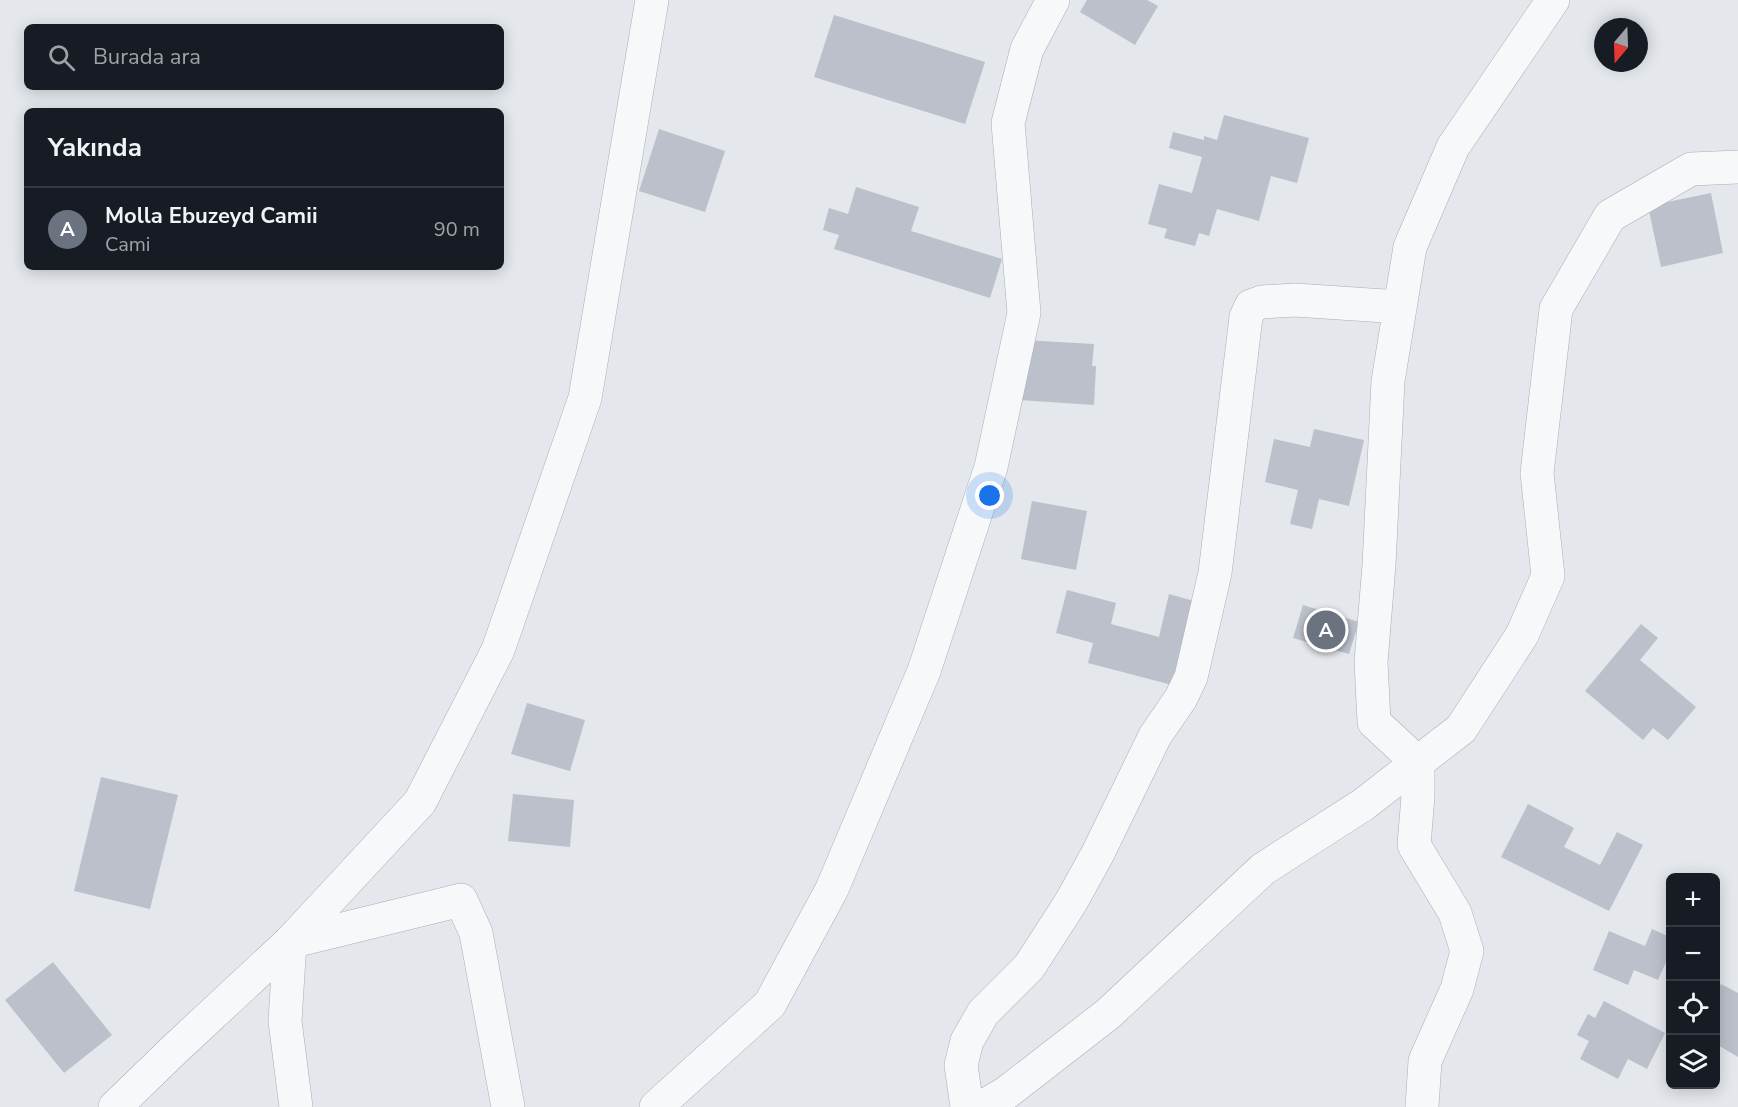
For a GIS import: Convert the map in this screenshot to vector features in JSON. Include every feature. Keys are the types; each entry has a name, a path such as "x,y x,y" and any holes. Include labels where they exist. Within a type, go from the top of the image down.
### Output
{"street":[{"path":"115,1107 290,942 420,802 498,650 585,399 652,0"},
{"path":"656,1107 770,1004 832,889 924,671 991,467 1024,313 1008,123 1028,49 1053,0"},
{"path":"1422,1107 1425,1061 1457,989 1467,951 1455,913 1414,845 1418,763 1374,722 1371,662 1379,565 1388,381 1410,247 1454,147 1553,0"},
{"path":"982,1107 1006,1093 1108,1014 1263,869 1364,804 1461,729 1522,635 1548,576 1537,473 1556,309 1610,216 1691,169 1738,167"},
{"path":"967,1107 961,1065 967,1041 983,1013 1029,966 1071,902 1098,854 1155,736 1181,698 1191,677 1215,573 1246,316 1251,306 1295,300 1400,308"},
{"path":"290,942 461,900 476,933 508,1107"},
{"path":"290,942 285,1022 296,1107"}],"building":[{"path":"1087,0 1147,0 1158,6 1135,45 1080,12"},
{"path":"834,15 985,62 965,124 814,77"},
{"path":"1224,115 1309,138 1297,183 1271,176 1259,221 1217,209 1209,236 1199,233 1195,246 1164,238 1167,229 1148,224 1159,184 1192,193 1202,157 1169,148 1173,132 1204,140 1204,136 1217,140"},
{"path":"659,129 725,151 705,212 639,191"},
{"path":"856,187 919,207 911,231 1002,259 990,298 834,249 839,235 823,230 829,208 848,214"},
{"path":"1711,193 1723,253 1661,267 1648,206"},
{"path":"1023,340 1094,344 1092,366 1096,366 1094,405 1019,400"},
{"path":"1314,429 1364,440 1349,506 1319,499 1312,529 1290,524 1298,490 1265,482 1274,439 1310,447"},
{"path":"1032,501 1087,511 1076,570 1021,559"},
{"path":"1067,590 1116,603 1111,624 1159,637 1169,594 1194,601 1172,685 1088,663 1093,643 1056,633"},
{"path":"1303,605 1359,622 1349,654 1293,638"},
{"path":"1641,624 1658,638 1640,660 1696,707 1668,740 1653,728 1643,740 1585,691"},
{"path":"527,703 585,720 570,771 511,754"},
{"path":"101,777 178,795 150,909 74,891"},
{"path":"513,794 574,800 570,847 508,841"},
{"path":"1528,804 1574,828 1564,847 1600,865 1617,832 1643,845 1609,911 1501,857"},
{"path":"1652,929 1666,935 1666,962 1658,980 1634,970 1628,985 1593,970 1609,931 1645,946"},
{"path":"53,962 112,1035 64,1073 5,1000"},
{"path":"1721,984 1738,993 1738,1057 1720,1046"},
{"path":"1604,1001 1665,1033 1647,1069 1628,1059 1618,1079 1580,1059 1589,1041 1577,1035 1588,1014 1595,1018"}],"place":[{"name":"Molla Ebuzeyd Camii","path":"1326,630"}]}
